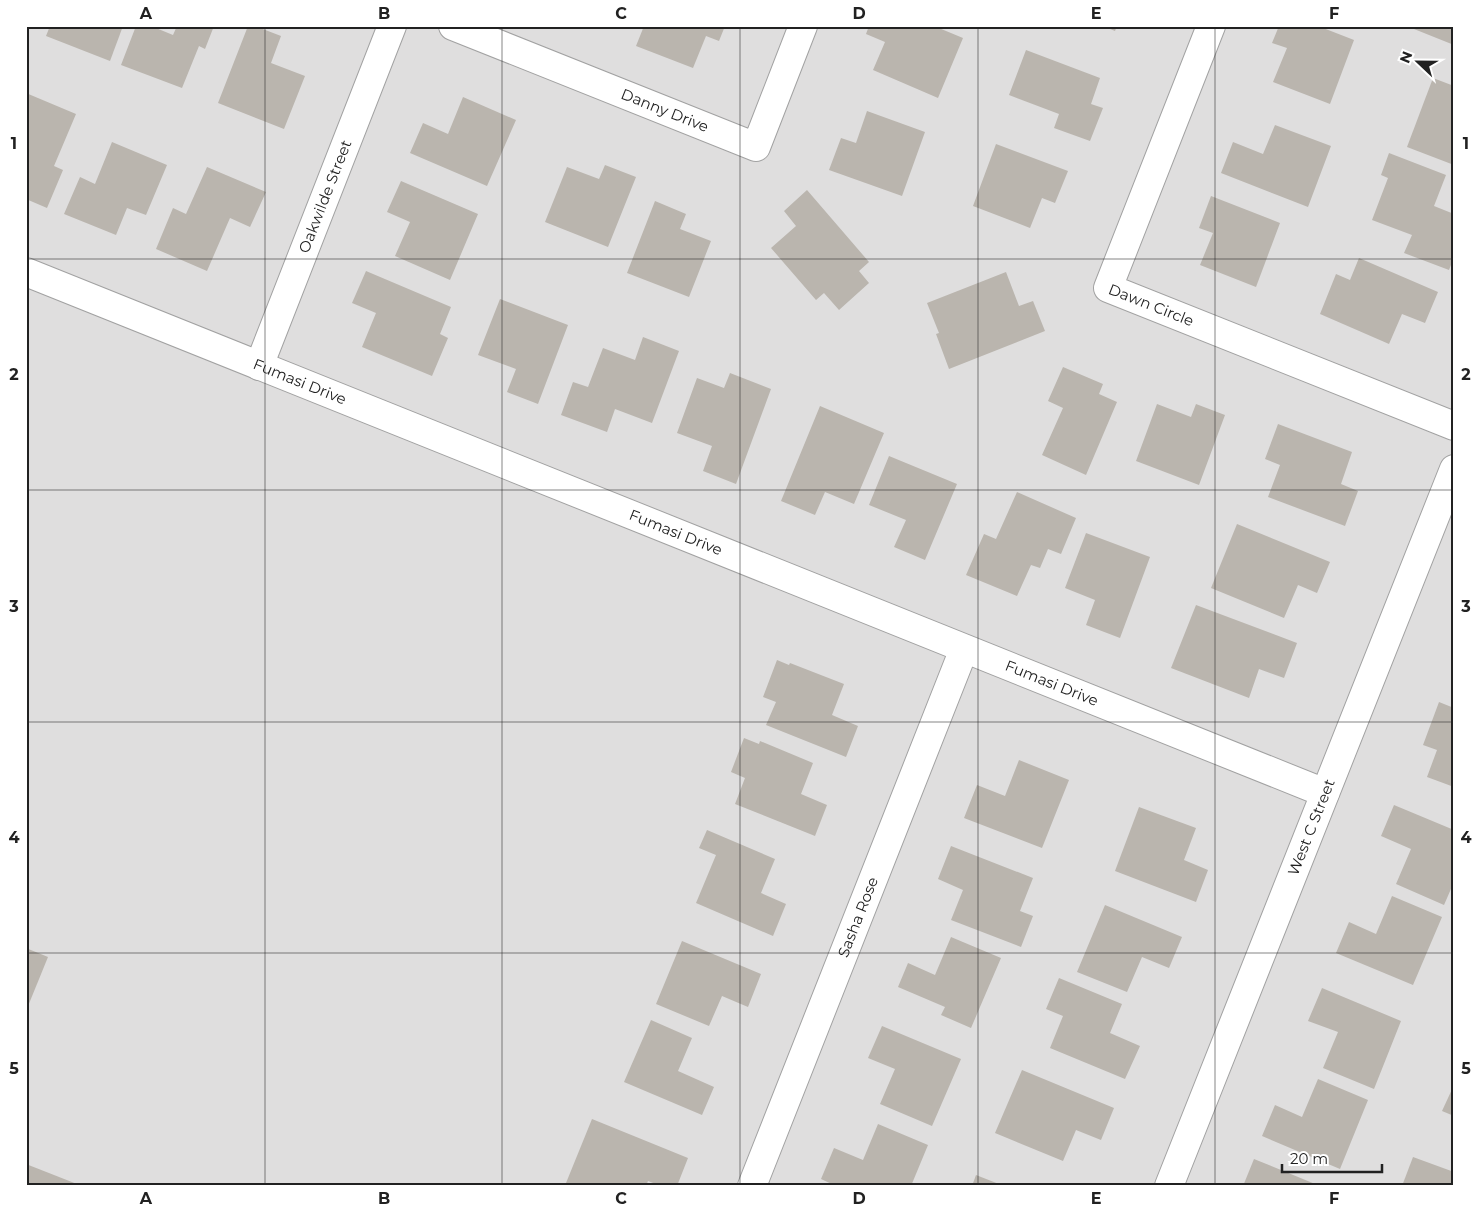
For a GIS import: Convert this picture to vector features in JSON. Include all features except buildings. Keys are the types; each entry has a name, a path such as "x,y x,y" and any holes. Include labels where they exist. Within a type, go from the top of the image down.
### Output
{"street":[{"name":"Oakwilde Street","path":"259,366 392,26"},
{"name":"Danny Drive","path":"453,26 756,147 803,26"},
{"name":"Dawn Circle","path":"1211,26 1108,288 1454,426"},
{"name":"Fumasi Drive","path":"26,272 1325,794"},
{"name":"West C Street","path":"1169,1186 1454,470"},
{"name":"Sasha Rose","path":"752,1186 964,649"}],"shaded area":[{"path":"26,26 1454,26 1454,1186 26,1186"}]}
